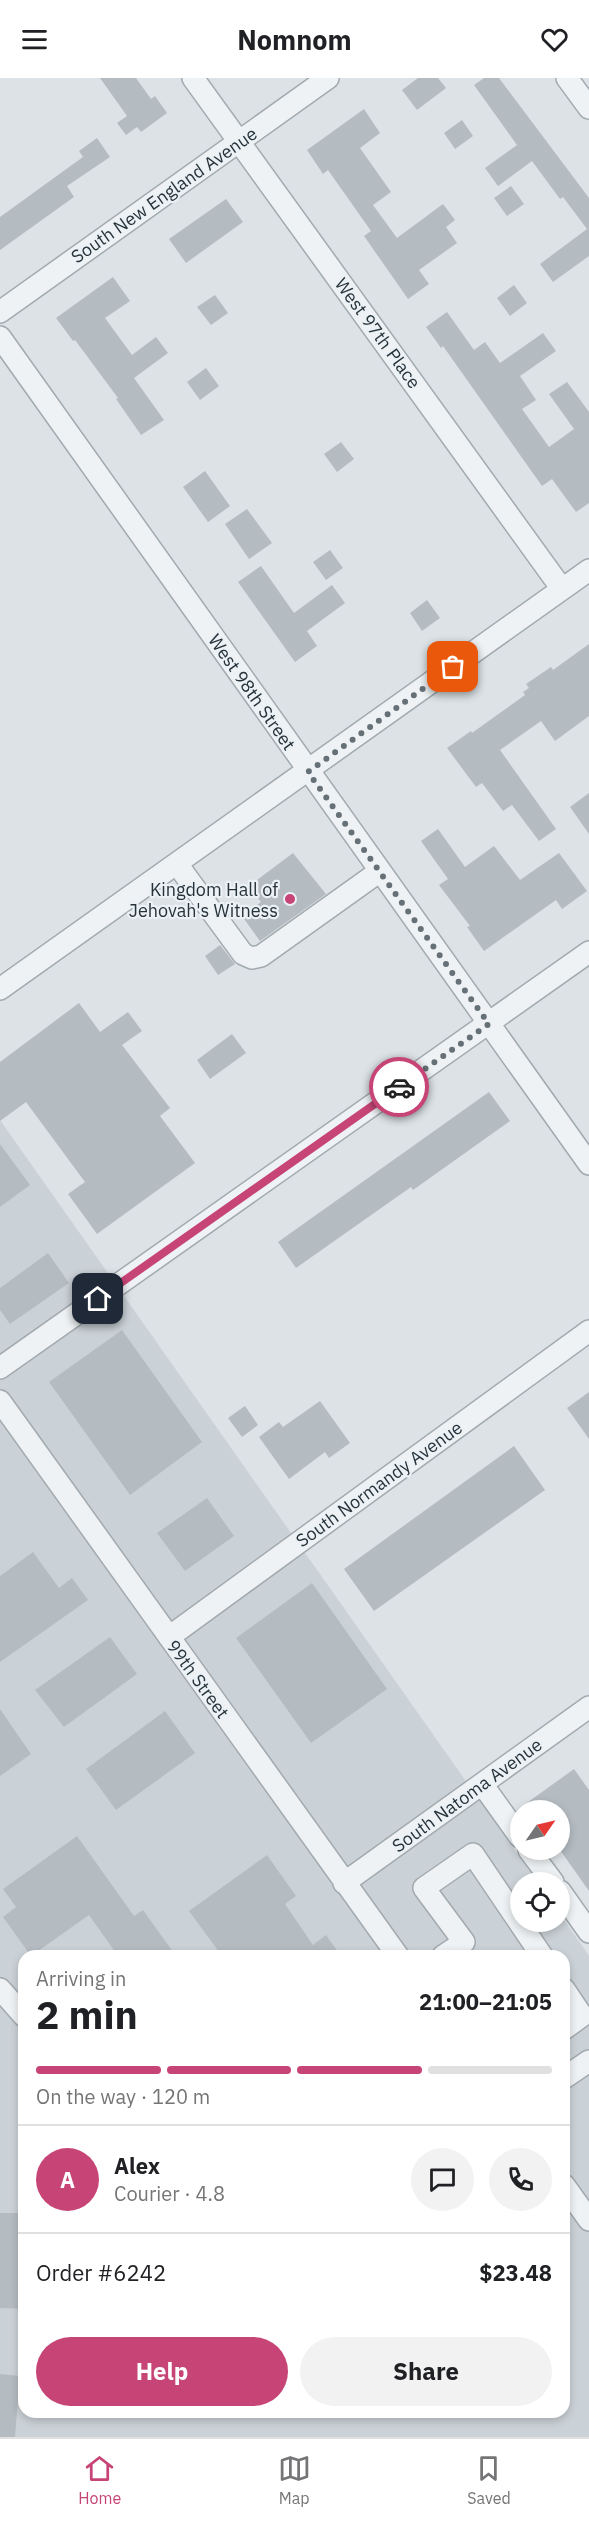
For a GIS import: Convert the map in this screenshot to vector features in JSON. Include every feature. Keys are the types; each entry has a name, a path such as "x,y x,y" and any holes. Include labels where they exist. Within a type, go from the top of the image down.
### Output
{"street":[{"name":"West 97th Place","path":"194,78 562,589"},
{"name":"South New England Avenue","path":"0,312 328,78"},
{"path":"567,78 589,108"},
{"name":"West 98th Street","path":"0,336 589,1164"},
{"path":"0,989 589,570"},
{"path":"177,864 243,954 252,958 261,956 380,871"},
{"path":"0,1368 589,952"},
{"name":"South Normandy Avenue","path":"168,1637 589,1331"},
{"name":"99th Street","path":"0,1401 394,1950"},
{"name":"South Natoma Avenue","path":"344,1883 589,1707"},
{"path":"482,1784 510,1823"},
{"path":"469,1949 424,1887 473,1854 538,1950"},
{"path":"570,1905 589,1932"},
{"path":"0,1989 18,2009"},
{"path":"570,1998 582,2016 570,2025"},
{"path":"570,2074 589,2061"},
{"path":"570,2193 589,2220"}],"shaded area":[{"path":"0,1120 510,1844 510,1860 521,1860 530,1872 510,1872 510,1932 570,1932 570,1928 589,1956 589,2437 0,2437"}],"building":[{"path":"100,78 136,78 151,99 155,96 167,113 141,132 137,127 126,135 117,123 127,116"},
{"path":"418,78 438,78 446,88 417,110 402,90"},
{"path":"484,78 499,78 589,198 589,256 553,282 540,264 587,229 563,197 560,199 532,161 498,186 485,168 517,145 474,85"},
{"path":"364,109 380,133 360,148 391,192 373,205 397,238 443,204 455,220 446,227 457,243 419,270 429,284 408,299 364,236 371,231 328,170 323,174 307,150"},
{"path":"462,120 473,136 455,149 444,133"},
{"path":"97,138 110,157 67,186 74,197 0,250 0,217 83,157 79,151"},
{"path":"511,186 524,204 507,216 494,198"},
{"path":"226,199 243,222 186,263 169,239"},
{"path":"113,277 130,301 105,318 132,355 156,337 168,353 134,378 164,420 141,435 116,399 118,398 56,318"},
{"path":"514,285 527,303 510,316 497,298"},
{"path":"215,295 228,313 211,325 197,307"},
{"path":"447,312 474,350 485,342 500,363 543,333 556,351 520,376 536,400 522,409 549,447 574,429 549,394 567,382 589,412 589,503 576,512 552,479 542,486 443,346 441,348 426,327"},
{"path":"206,368 219,386 200,400 187,382"},
{"path":"341,442 354,459 337,472 324,454"},
{"path":"205,471 230,506 208,522 183,487"},
{"path":"247,509 272,543 249,559 225,524"},
{"path":"330,550 343,568 326,580 313,562"},
{"path":"261,566 294,613 332,585 345,603 307,631 317,646 295,662 238,582"},
{"path":"427,600 440,618 422,631 410,613"},
{"path":"589,644 589,716 555,741 541,721 500,750 556,829 539,841 512,805 503,811 482,783 476,787 447,748 525,695 523,692 529,688 526,684 551,667 553,670"},
{"path":"589,793 589,834 570,807"},
{"path":"438,829 465,867 494,846 520,880 559,853 587,891 562,909 556,900 484,951 467,927 470,926 439,885 448,879 421,841"},
{"name":"Kingdom Hall of Jehovah's Witness","path":"293,853 326,894 260,941 242,916 261,902 249,886"},
{"path":"220,945 235,964 218,975 205,956"},
{"path":"79,1003 100,1032 128,1012 142,1031 122,1045 170,1108 160,1116 195,1163 97,1234 68,1194 85,1182 26,1102 0,1121 0,1062"},
{"path":"232,1034 246,1053 210,1079 197,1060"},
{"path":"489,1092 510,1121 413,1190 411,1187 296,1268 278,1242"},
{"path":"0,1144 30,1185 0,1207"},
{"path":"48,1253 69,1283 10,1324 0,1310 0,1288"},
{"path":"122,1330 202,1442 130,1495 49,1382"},
{"path":"589,1392 589,1439 567,1408"},
{"path":"320,1401 350,1443 329,1458 325,1452 289,1479 259,1437 279,1422 283,1427"},
{"path":"245,1406 258,1425 242,1437 228,1418"},
{"path":"514,1446 545,1490 374,1611 344,1569"},
{"path":"207,1498 234,1536 185,1571 157,1533"},
{"path":"33,1552 59,1588 72,1578 88,1600 0,1662 0,1576"},
{"path":"312,1583 387,1689 311,1743 236,1638"},
{"path":"110,1637 137,1674 64,1727 35,1690"},
{"path":"0,1709 31,1754 0,1776"},
{"path":"165,1711 195,1753 116,1810 86,1769"},
{"path":"574,1769 589,1790 589,1891 567,1860 570,1860 570,1800 531,1800"},
{"path":"77,1836 134,1916 143,1910 172,1950 114,1950 89,1915 39,1950 27,1950 3,1917 16,1907 3,1889"},
{"path":"267,1855 296,1896 285,1904 313,1945 326,1935 337,1950 218,1950 189,1911"},
{"path":"0,2213 18,2213 18,2309 0,2308"},
{"path":"0,2374 18,2376 15,2437 0,2437"}],"way so far":[{"path":"399,1087 489,1024 308,772 453,667"}],"place":[{"name":"Kingdom Hall of Jehovah's Witness","path":"290,899"}],"route":[{"path":"98,1299 399,1087"}]}
